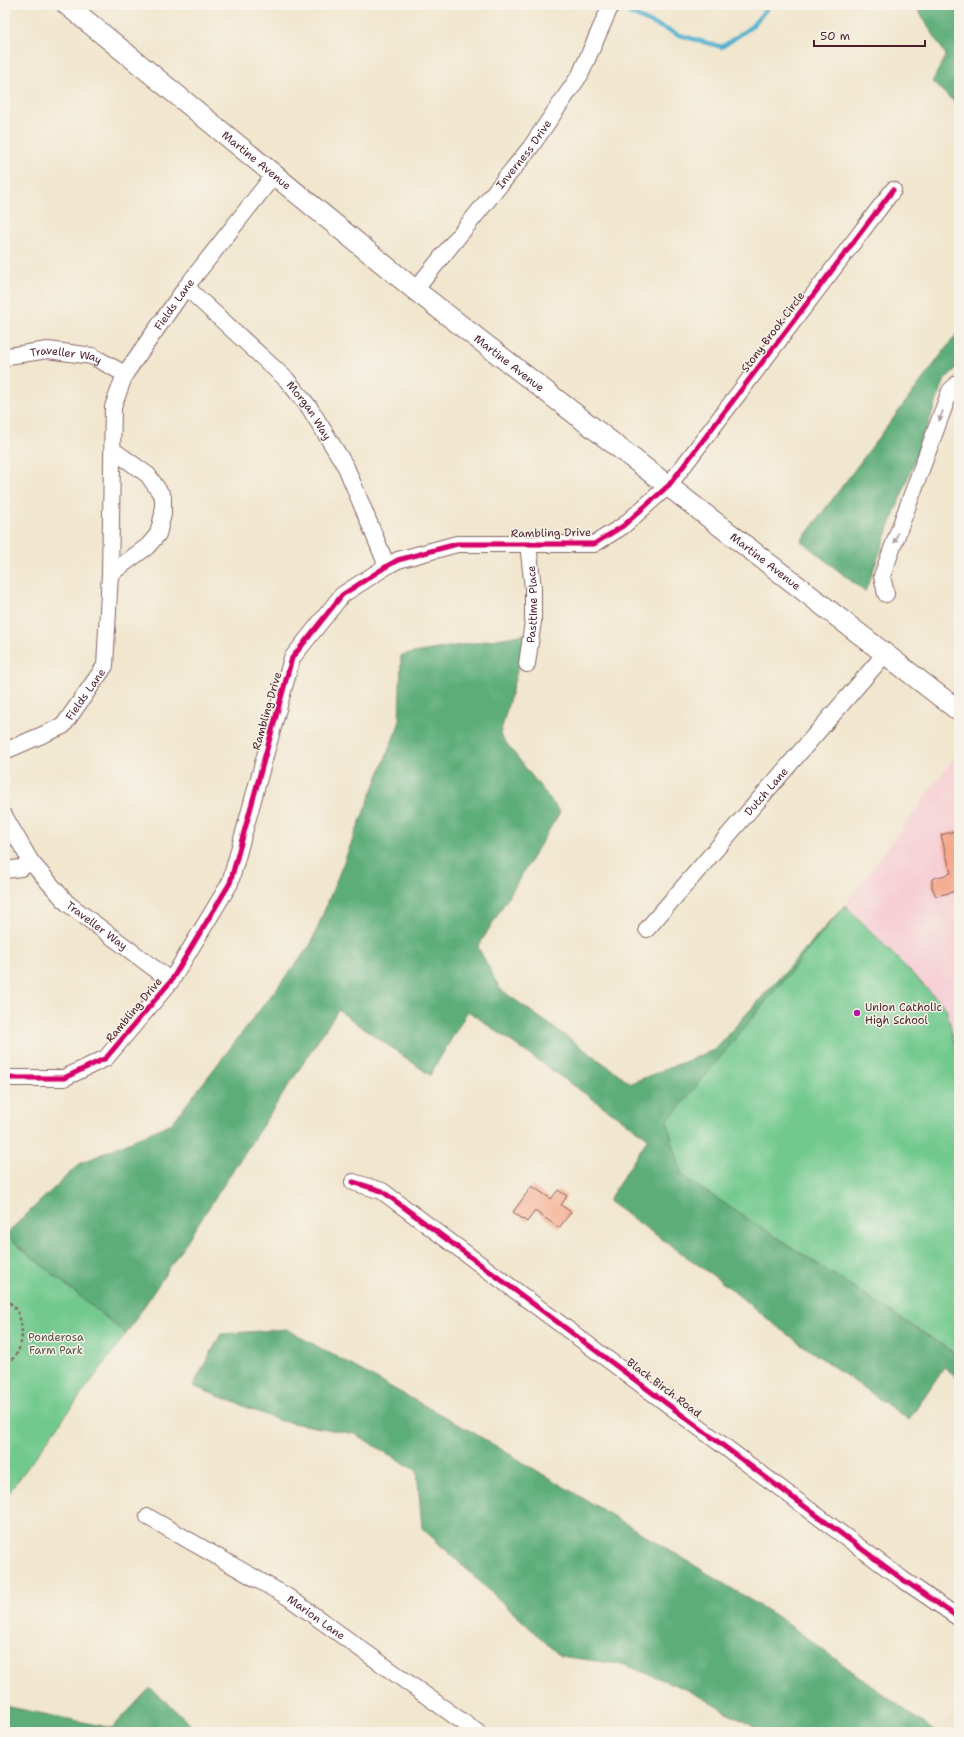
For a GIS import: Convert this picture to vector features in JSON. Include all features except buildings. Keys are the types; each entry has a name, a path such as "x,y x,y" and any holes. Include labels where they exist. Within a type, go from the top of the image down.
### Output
{"main road":[{"name":"Martine Avenue","path":"67,5 415,290 959,711"}],"street":[{"name":"Inverness Drive","path":"415,290 530,148 580,74 611,5"},
{"name":"Fields Lane","path":"5,752 63,726 105,666 110,574 113,407 125,374 186,287 274,175"},
{"name":"Stony Brook Circle","path":"668,486 893,190"},
{"name":"Morgan Way","path":"186,287 287,380 309,407 346,468 387,566"},
{"name":"Traveller Way","path":"5,359 8,356 48,350 92,356 125,374"},
{"path":"886,594 882,576 950,391 959,382"},
{"path":"110,574 148,546 158,534 163,514 163,497 148,475 113,450"},
{"name":"Rambling Drive","path":"5,1078 64,1078 106,1058 171,981 230,883 292,658 342,595 398,560 457,544 594,544 622,526 668,486"},
{"name":"Pasttime Place","path":"526,664 533,615 533,588 528,544"},
{"name":"Dutch Lane","path":"647,929 885,654"},
{"name":"Traveller Way","path":"5,817 31,862 67,903 171,981"},
{"path":"5,870 20,868 31,862"},
{"name":"Black Birch Road","path":"353,1182 382,1190 889,1569 959,1618"},
{"name":"Marion Lane","path":"148,1517 288,1597 476,1732"}],"path":[{"path":"5,1299 16,1310 22,1324 22,1338 18,1351 8,1363 5,1364"}],"shaded area":[{"name":"Union Catholic High School","path":"959,751 959,1356 667,1122 845,905"}],"green space":[{"path":"915,5 959,5 959,106 932,82 946,55"},
{"path":"959,331 959,366 945,379 865,592 801,541"},
{"path":"527,634 500,735 560,812 478,947 500,989 631,1083 714,1050 845,905 667,1122 682,1176 959,1356 959,1379 944,1367 909,1420 784,1332 718,1279 608,1201 648,1138 468,1011 430,1075 338,1010 126,1334 5,1235 79,1164 172,1123 311,944 399,724 401,655"},
{"name":"Union Catholic High School","path":"845,905 946,1008 959,1061 959,1356 682,1176 667,1122"},
{"name":"Ponderosa Farm Park","path":"5,1235 126,1334 5,1498"},
{"path":"286,1329 474,1433 673,1552 781,1619 935,1732 763,1732 686,1689 625,1665 560,1656 422,1528 417,1471 355,1434 281,1421 193,1386 221,1334"},
{"path":"150,1688 200,1732 5,1732 5,1706 112,1728"}],"waterway":[{"path":"629,13 679,35 722,47 751,27 770,5"}],"cycle path":[{"path":"5,1078 64,1078 106,1058 171,981 230,883 292,658 342,595 398,560 457,544 594,544 623,526 669,485 893,190"},
{"path":"353,1182 382,1191 902,1579 959,1618"}],"place":[{"name":"Union Catholic High School","path":"857,1013"}]}
